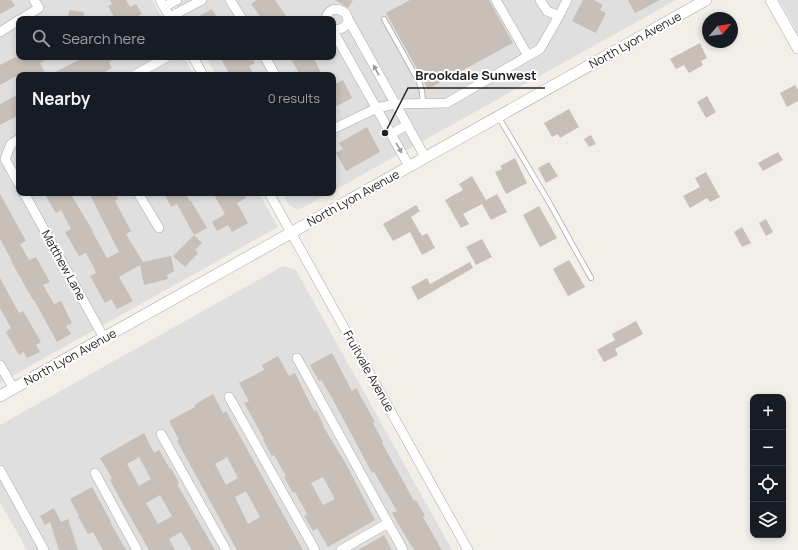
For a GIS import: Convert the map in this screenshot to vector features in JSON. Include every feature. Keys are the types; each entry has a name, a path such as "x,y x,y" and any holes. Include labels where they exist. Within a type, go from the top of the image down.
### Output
{"street":[{"path":"170,16 162,3 177,0"},
{"path":"174,16 202,0"},
{"path":"230,0 240,16"},
{"path":"496,0 528,56"},
{"path":"540,0 547,11 559,16"},
{"path":"336,128 377,108 395,104 447,103 540,49 559,16 566,0"},
{"name":"North Lyon Avenue","path":"0,396 706,0"},
{"path":"771,0 798,48"},
{"path":"24,16 37,4"},
{"path":"327,16 329,12 334,8 341,9 346,14 425,157"},
{"path":"336,30 339,30 346,24 347,17"},
{"path":"0,32 16,22"},
{"path":"336,35 409,166"},
{"path":"140,72 162,60"},
{"path":"194,60 201,72"},
{"path":"267,60 274,72"},
{"path":"391,134 407,125"},
{"path":"16,141 11,144 5,159 16,179"},
{"name":"Matthew Lane","path":"26,196 104,338"},
{"path":"140,196 158,228"},
{"name":"Fruitvale Avenue","path":"271,196 468,550"},
{"path":"297,358 404,550"},
{"path":"0,365 14,389"},
{"path":"229,397 314,550"},
{"path":"161,434 226,550"},
{"path":"0,470 44,550"},
{"path":"95,473 137,550"},
{"path":"341,550 388,523"}],"lane":[{"path":"384,19 419,82 422,91 422,104"},
{"path":"498,116 550,204 591,278"}],"shaded area":[{"path":"0,0 152,0 161,16 16,16 16,60 186,60 192,72 16,72 16,196 261,196 278,227 0,383"},
{"path":"174,0 676,0 336,189 336,72 214,72 208,60 336,60 336,16 182,16"},
{"path":"779,0 798,0 798,34"},
{"path":"284,196 324,196 302,208 296,209 289,205"},
{"path":"283,266 296,270 452,550 27,550 0,502 0,425"}],"building":[{"path":"0,0 11,0 15,6 0,14"},
{"path":"110,0 126,0 130,7 136,4 142,14 138,16 113,16 108,6 112,4"},
{"path":"257,0 275,0 286,16 260,16 251,4"},
{"path":"335,0 353,0 348,8"},
{"path":"410,0 489,0 513,43 428,89 386,13"},
{"path":"583,0 594,0 603,5 600,10 606,13 596,33 572,21"},
{"path":"628,0 660,0 635,13"},
{"path":"212,9 216,16 199,16"},
{"path":"69,10 84,12 83,16 68,16"},
{"path":"700,43 707,58 701,61 703,65 689,73 684,65 676,69 670,59"},
{"path":"16,57 16,60 46,60 40,63 44,72 16,72 16,76 0,85 0,65"},
{"path":"79,60 112,60 109,62 112,68 105,72 55,72"},
{"path":"222,60 253,60 255,63 249,66 252,72 228,72"},
{"path":"292,60 314,60 320,72 298,72"},
{"path":"343,80 352,98 336,106 336,84"},
{"path":"795,85 798,90 798,101 787,107 780,93"},
{"path":"16,96 16,117 0,125 0,104"},
{"path":"707,96 716,112 706,118 697,102"},
{"path":"569,109 579,127 560,138 558,134 552,137 544,123"},
{"path":"367,127 380,152 346,171 336,153 343,149 339,143"},
{"path":"591,135 596,144 589,147 584,139"},
{"path":"778,152 783,160 763,171 758,163"},
{"path":"515,158 527,183 506,194 495,172 502,169 500,166"},
{"path":"549,162 558,176 546,183 538,168"},
{"path":"706,172 720,197 710,202 707,198 690,208 683,196 700,187 695,178"},
{"path":"472,176 486,200 497,194 507,212 491,220 482,204 463,214 469,224 461,228 445,200 463,190 459,184"},
{"path":"0,194 26,241 20,244 29,260 36,257 50,282 43,285 54,304 61,301 72,323 66,326 71,334 57,342 0,239"},
{"path":"46,196 72,196 107,258 119,252 91,196 116,196 118,199 115,201 131,231 126,234 143,262 171,256 174,271 167,275 168,279 144,285 140,265 119,277 133,301 117,309 111,299 105,303 90,276 96,273 86,253 79,256 65,232 71,229 61,210 56,213"},
{"path":"166,196 187,196 207,228 194,235 177,204 171,207"},
{"path":"215,196 245,196 246,198 237,203 248,223 232,232 228,225 217,231 212,222 225,214"},
{"path":"416,205 420,211 411,217 422,236 427,233 435,248 422,255 410,232 393,241 383,224"},
{"path":"539,206 557,238 540,247 523,215"},
{"path":"766,219 773,232 766,236 759,223"},
{"path":"742,227 751,243 742,247 734,232"},
{"path":"194,235 202,243 195,250 198,253 185,267 173,256"},
{"path":"482,239 492,257 476,265 466,247"},
{"path":"569,260 585,287 568,296 553,269"},
{"path":"470,262 473,268 418,300 411,287 427,278 430,284"},
{"path":"0,278 19,313 23,311 41,342 36,345 40,352 27,358 24,352 19,355 6,332 11,328 0,308"},
{"path":"636,321 643,334 615,349 618,355 604,362 597,350 615,340 612,334"},
{"path":"332,353 352,391 356,388 375,422 373,423 383,442 382,443 414,501 416,500 425,516 423,517 442,550 414,550 392,513 397,511 374,472 372,473 332,398 321,380 319,381 310,365"},
{"path":"278,356 289,376 295,373 314,411 316,410 323,426 346,464 375,520 328,547 317,528 313,531 304,516 307,514 295,492 293,493 284,477 286,476 274,455 272,456 244,403 249,401 239,383 264,370 262,365","holes":["323,477 335,499 323,505 311,483"]},
{"path":"213,394 223,413 226,411 303,550 237,550 177,441 179,440 169,421 195,407 194,405","holes":["227,457 238,478 226,485 215,464","246,491 260,517 248,524 235,497"]},
{"path":"144,433 154,453 159,450 170,469 171,468 179,483 177,484 215,550 192,550 181,532 169,539 175,550 149,550 119,497 110,480 112,478 100,458","holes":["139,457 151,479 139,486 127,464","160,495 172,516 158,524 146,503"]},
{"path":"92,487 126,550 103,550 93,532 88,534 78,516 70,499"},
{"path":"54,508 61,522 68,519 78,550 59,550 50,522 45,525 40,516"},
{"path":"384,535 392,550 358,550"}],"place":[{"name":"Brookdale Sunwest","path":"385,133"}]}
